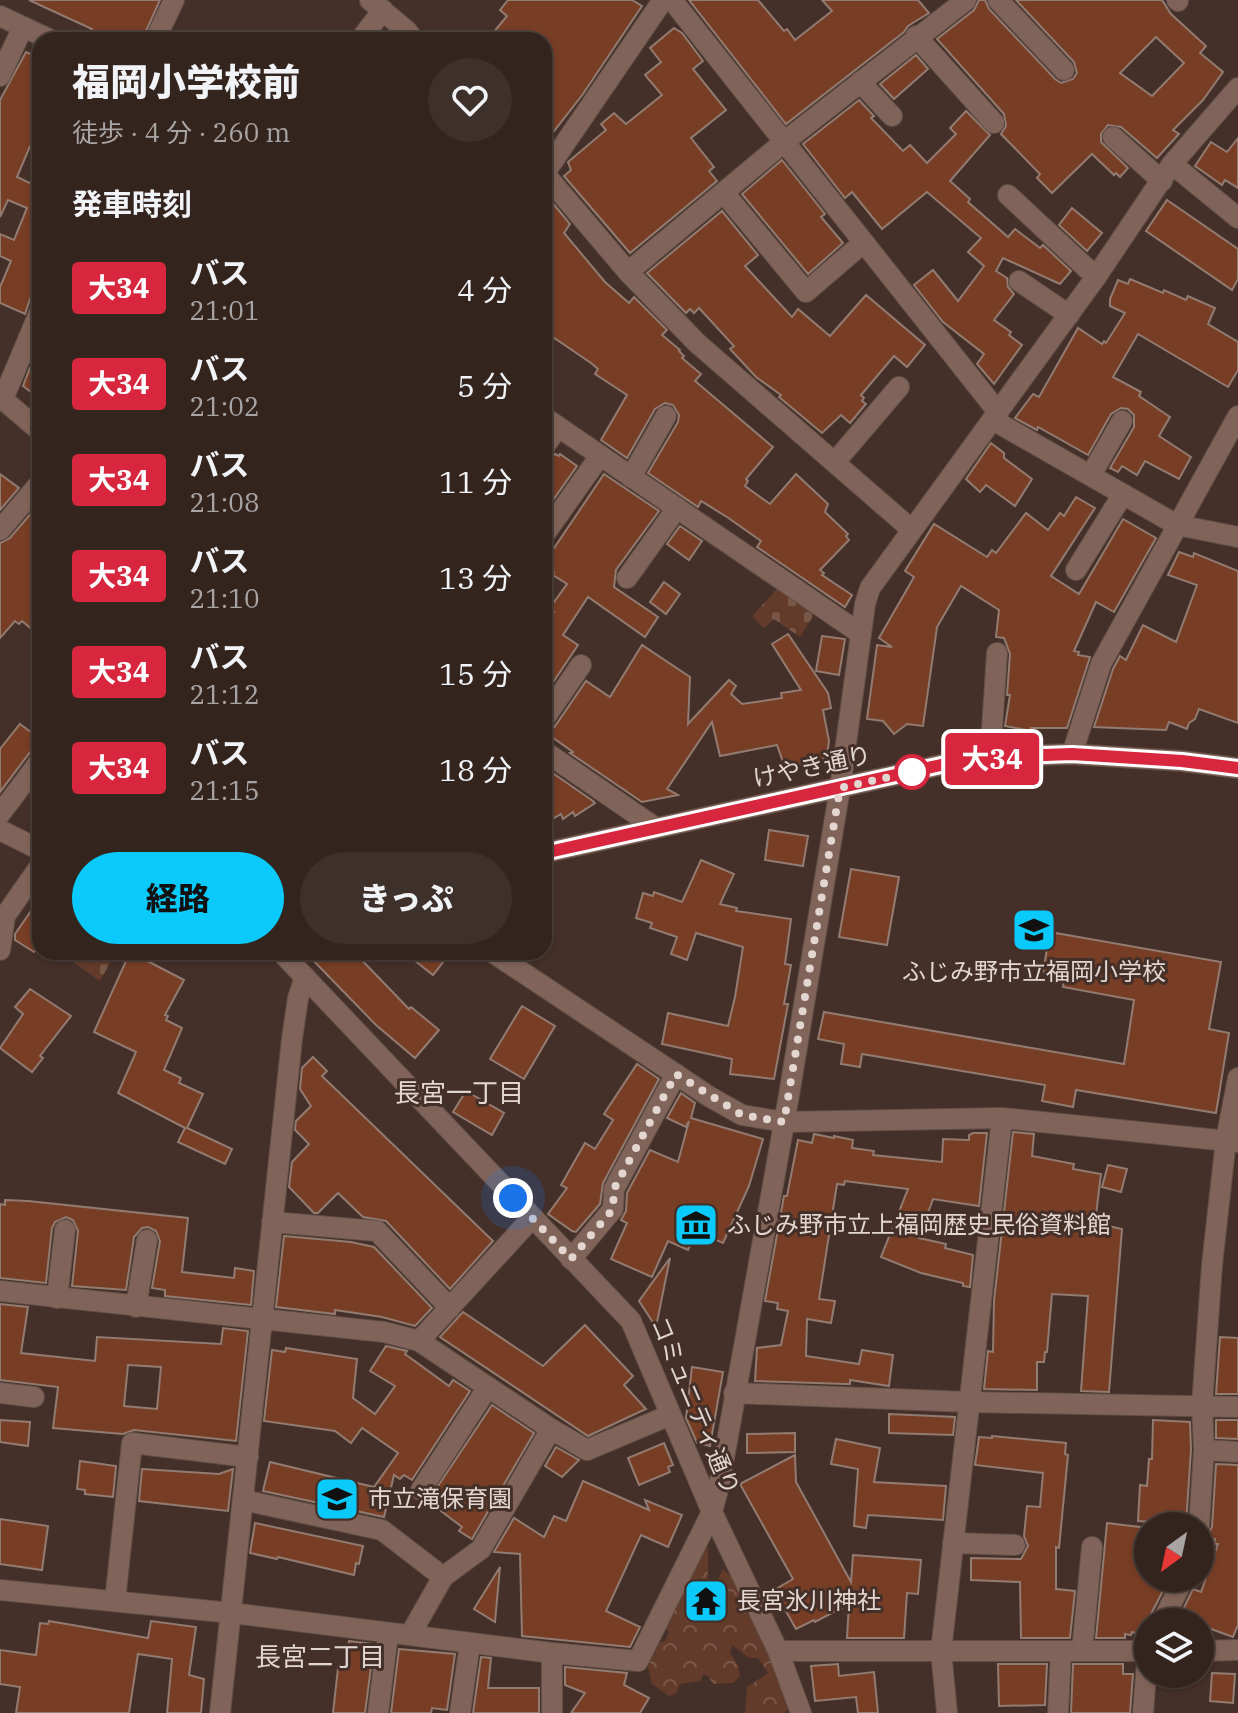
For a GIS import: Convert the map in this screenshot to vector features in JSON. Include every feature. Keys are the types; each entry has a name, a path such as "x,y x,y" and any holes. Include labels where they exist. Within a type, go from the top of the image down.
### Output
{"street":[{"path":"159,32 174,0"},
{"path":"552,161 663,0"},
{"path":"672,0 996,416 1177,525 1238,537"},
{"path":"628,272 784,142 966,0"},
{"path":"998,0 1064,70"},
{"path":"364,32 376,5 405,32"},
{"path":"0,16 34,32"},
{"path":"0,76 23,27"},
{"path":"916,36 994,123"},
{"path":"860,82 892,116"},
{"path":"0,1590 232,1613 388,1634 638,1661 712,1512 719,1486 784,1122 870,588 1069,315 1167,172 1238,88"},
{"path":"1113,137 1238,218"},
{"path":"552,182 628,272 697,343 911,529"},
{"path":"724,193 806,292 863,243"},
{"path":"1008,195 1096,277"},
{"path":"1019,281 1069,315"},
{"path":"32,329 1,398 32,424"},
{"path":"835,462 899,387"},
{"path":"631,477 666,416"},
{"path":"1072,754 1101,664 1238,416"},
{"path":"1091,475 1122,421"},
{"path":"552,423 861,634"},
{"path":"552,524 600,456"},
{"path":"0,530 32,492"},
{"path":"1076,570 1123,494"},
{"path":"627,578 677,508"},
{"path":"990,760 997,653"},
{"path":"552,707 581,665"},
{"name":"けやき通り","path":"552,851 941,765 1072,754 1238,768"},
{"path":"552,756 656,828"},
{"path":"0,814 32,772"},
{"path":"0,830 32,846"},
{"path":"0,950 5,916 32,877"},
{"name":"コミュニティ通り","path":"289,960 631,1321 712,1512 778,1651 801,1713"},
{"path":"504,960 742,1115 784,1122 1002,1118 1232,1141"},
{"path":"220,1713 292,1039 298,998 305,977"},
{"path":"571,1259 613,1209 614,1189 676,1074"},
{"path":"1200,1512 1204,1450 1202,1405 1212,1265 1232,1141 1238,1078"},
{"path":"947,1713 941,1651 1002,1118"},
{"path":"419,1341 532,1218"},
{"path":"272,1222 377,1231 450,1308"},
{"path":"57,1298 65,1230"},
{"path":"136,1307 147,1240"},
{"path":"0,1291 384,1332 419,1341 587,1450 670,1415"},
{"path":"421,1490 488,1387"},
{"path":"0,1393 34,1397"},
{"path":"734,1393 969,1402 1238,1407"},
{"path":"410,1635 443,1577 481,1549 551,1429"},
{"path":"115,1601 132,1443 248,1457"},
{"path":"1204,1450 1238,1452"},
{"path":"243,1500 382,1530 443,1577"},
{"path":"953,1543 1015,1545"},
{"path":"1058,1713 1092,1547"},
{"path":"378,1713 388,1634"},
{"path":"460,1713 470,1643"},
{"path":"1214,1651 1238,1650"},
{"path":"778,1651 1134,1651"},
{"path":"552,1653 552,1713"},
{"path":"1143,1713 1145,1688"}],"green space":[{"path":"778,588 815,613 800,637 774,619 764,628 752,616"},
{"path":"70,960 112,960 100,981"},
{"name":"長宮氷川神社","path":"702,1541 708,1548 708,1582 716,1584 723,1569 732,1578 747,1612 763,1635 792,1705 784,1713 745,1713 747,1687 768,1673 758,1658 749,1658 732,1645 730,1653 738,1665 740,1676 733,1683 713,1684 703,1674 701,1681 680,1684 677,1693 669,1696 652,1684 648,1666 660,1642 664,1642 669,1632 664,1626"}],"building":[{"path":"29,0 160,0 146,32 91,32 92,29"},
{"path":"508,0 632,0 642,6 583,94 552,134 552,32 494,32 507,16 500,10"},
{"path":"689,0 758,0 795,40 832,11 822,0 918,0 929,13 908,26 786,124"},
{"path":"979,0 985,0 989,9 1061,83 1073,79 1077,73 1074,62 1016,0 1162,0 1171,14 1206,46 1200,53 1223,72 1203,100 1173,130 1179,134 1157,158 1121,127 1108,125 1101,134 1101,142 1128,168 1120,177 1116,173 1114,175 1092,154 1052,193 1037,178 1040,174 1001,134 1006,126 1004,114 937,39 974,10","holes":["1156,37 1184,63 1152,96 1120,73"]},
{"path":"674,28 682,33 703,61 693,69 726,110 691,138 714,167 709,171 717,181 630,253 564,176 571,170 568,162 606,130 601,124 614,113 626,124 662,95 645,75 661,62 650,48"},
{"path":"26,52 32,55 32,147 17,177 32,184 32,293 25,314 0,303 0,287 11,261 0,256 0,234 14,240 27,208 8,200 0,217 0,100"},
{"path":"916,55 928,69 894,99 880,84"},
{"path":"859,100 874,116 871,118 903,151 910,145 927,163 956,134 950,128 966,111 990,135 950,181 970,199 968,202 1008,237 1015,229 1040,248 1043,245 1071,271 1060,284 1003,258 996,271 1007,278 1008,287 1014,294 994,320 1022,345 994,384 977,364 984,354 943,322 914,285 933,270 958,301 984,266 968,252 981,238 927,192 882,229 852,192 845,198 803,144"},
{"path":"1238,138 1238,188 1225,180 1222,185 1195,166 1211,142 1227,152"},
{"path":"782,160 825,214 821,217 843,243 808,274 742,194"},
{"path":"1167,200 1238,249 1238,279 1232,290 1146,231"},
{"path":"552,202 570,224 564,233 605,282 629,303 634,297 667,330 662,335 680,350 684,356 682,358 701,374 695,381 773,447 746,479 745,486 770,504 796,474 828,504 825,512 848,534 849,540 820,570 824,573 822,575 852,595 845,607 757,547 761,541 727,517 701,501 698,507 648,473 678,422 679,415 673,405 665,403 655,409 627,458 601,440 627,395 595,374 598,369 552,336"},
{"path":"1072,208 1102,233 1087,251 1059,225"},
{"path":"722,211 758,255 745,266 792,317 798,309 830,336 866,295 925,345 907,367 894,356 861,395 866,404 850,423 841,415 822,433 779,397 781,395 756,377 730,349 734,346 699,308 694,313 690,309 686,313 647,273"},
{"path":"1130,279 1186,300 1188,296 1215,308 1208,324 1238,342 1238,370 1228,387 1138,334 1113,377 1141,392 1139,396 1170,417 1159,436 1191,457 1179,479 1145,461 1137,475 1122,466 1118,472 1110,468 1134,427 1134,415 1128,409 1121,408 1111,414 1088,455 1015,418 1033,394 1039,397 1078,328 1102,344 1104,341 1106,343 1125,313 1110,306 1110,299 1118,280 1128,284"},
{"path":"30,368 32,393 23,386"},
{"path":"991,443 1004,453 1004,458 1032,479 1015,506 986,485 980,492 966,479"},
{"path":"560,454 577,466 552,502 552,456"},
{"path":"0,474 19,488 0,510"},
{"path":"604,474 659,511 616,570 614,587 658,617 645,637 588,597 563,635 578,645 552,684 552,605 567,584 553,575 552,551"},
{"path":"1076,497 1095,508 1051,576 1079,594 1123,519 1156,538 1114,612 1096,602 1074,651 1090,657 1067,728 1031,728 1031,731 1005,726 1010,695 1007,695 1010,654 1004,638 996,637 999,610 961,586 937,627 923,726 907,724 894,734 883,721 867,719 877,645 892,647 879,638 914,577 905,571 934,524 987,557 992,550 996,553 1026,513 1048,530 1060,513 1064,516"},
{"path":"32,512 32,629 22,621 19,624 15,621 0,638 0,543 10,538"},
{"path":"680,526 702,541 689,560 667,544"},
{"path":"1179,552 1193,557 1194,553 1238,571 1238,723 1199,709 1187,729 1169,722 1166,730 1094,727 1113,669 1120,656 1126,660 1143,625 1176,642 1197,585 1168,575"},
{"path":"664,582 680,594 666,614 650,602"},
{"path":"788,634 828,693 831,708 823,710 829,741 827,755 819,764 783,762 777,745 720,756 712,722 667,789 678,795 642,802 552,737 552,731 586,681 610,697 642,645 690,677 688,724 729,680 736,686 731,694 742,704 782,698 781,693 801,690 772,644"},
{"path":"822,636 845,639 839,675 816,671"},
{"path":"20,724 32,733 32,750 0,792 0,749"},
{"path":"552,773 595,803 575,816 573,812 563,819 561,814 552,819"},
{"path":"769,830 808,836 803,866 765,860"},
{"path":"701,860 734,874 720,904 737,908 736,911 791,919 785,964 791,965 784,1004 788,1004 774,1079 730,1074 732,1059 662,1044 668,1013 728,1026 735,997 743,947 696,933 687,960 671,954 677,937 650,928 652,923 636,918 643,893 653,896 654,892 682,902"},
{"path":"851,869 899,877 887,945 839,937"},
{"path":"32,910 32,951 15,940 15,934"},
{"path":"1050,932 1221,962 1209,1029 1229,1033 1216,1113 1076,1090 1073,1107 1042,1101 1045,1085 862,1054 860,1067 841,1064 844,1044 818,1039 824,1012 1124,1064 1134,1000 1063,987 1065,975 1043,972"},
{"path":"126,960 145,960 184,980 165,1015 168,1016 166,1020 182,1028 164,1070 181,1078 179,1083 203,1094 187,1128 232,1149 225,1164 178,1142 185,1128 118,1093 136,1052 94,1032"},
{"path":"313,960 362,960 409,1009 411,1007 439,1030 415,1058 376,1025"},
{"path":"414,960 445,960 433,975"},
{"path":"30,989 71,1016 40,1056 43,1058 32,1072 0,1048 23,1014 15,1007"},
{"path":"522,1006 555,1026 524,1079 490,1059"},
{"path":"313,1057 327,1071 322,1076 493,1241 450,1289 386,1221 363,1217 338,1193 318,1213 314,1213 289,1187 292,1162 309,1144 295,1130 296,1121 311,1106 300,1089 302,1068"},
{"path":"637,1064 659,1079 603,1183 600,1204 576,1232 572,1231 548,1214 567,1188 561,1185 585,1143 595,1149 613,1120 604,1114"},
{"path":"466,1091 504,1113 492,1135 453,1112"},
{"path":"681,1093 695,1103 691,1118 763,1139 749,1186 723,1243 697,1231 688,1250 668,1241 652,1277 611,1259 627,1223 621,1220 626,1211 627,1193 650,1150 678,1162 689,1121 686,1127 667,1118"},
{"path":"1013,1132 1034,1134 1032,1156 1074,1164 1073,1169 1101,1174 1095,1223 1122,1229 1109,1392 1081,1391 1088,1296 1052,1294 1047,1352 1044,1362 1037,1362 1037,1390 984,1389 988,1351 993,1352 994,1301"},
{"path":"987,1133 979,1206 933,1199 919,1238 973,1255 970,1287 881,1257 908,1189 845,1181 844,1185 837,1184 819,1299 835,1301 831,1323 807,1319 806,1356 859,1364 862,1350 893,1355 889,1386 850,1380 850,1384 755,1381 757,1348 781,1345 788,1311 777,1309 778,1303 765,1301 784,1196 787,1196 798,1140 812,1143 814,1134 834,1136 853,1140 852,1148 874,1151 873,1155 942,1162 943,1139 969,1140 969,1135"},
{"path":"1108,1165 1127,1169 1121,1192 1102,1187"},
{"path":"5,1200 188,1218 182,1272 234,1278 235,1268 254,1271 251,1305 165,1296 165,1290 152,1288 160,1241 156,1231 148,1227 142,1228 134,1237 126,1290 72,1286 78,1231 73,1220 66,1217 55,1222 52,1228 46,1283 0,1278 0,1204 5,1205"},
{"path":"284,1236 374,1247 432,1308 415,1326 335,1310 335,1314 276,1307"},
{"path":"670,1258 656,1327 639,1301"},
{"path":"0,1304 28,1307 21,1353 95,1361 97,1337 221,1344 223,1328 248,1331 236,1441 134,1430 123,1434 53,1428 58,1387 0,1380","holes":["128,1365 161,1367 157,1409 124,1406"]},
{"path":"463,1312 543,1366 585,1325 633,1376 624,1385 646,1409 588,1436 440,1337"},
{"path":"1220,1337 1238,1338 1238,1394 1216,1394"},
{"path":"386,1346 407,1351 405,1354 449,1386 453,1380 470,1391 412,1480 404,1475 400,1479 394,1475 384,1517 263,1491 270,1462 374,1487 398,1453 362,1428 351,1443 335,1431 264,1421 272,1350 285,1352 286,1348 357,1359 353,1398 375,1414 395,1386 370,1371"},
{"path":"692,1367 723,1372 710,1446 697,1443 686,1418"},
{"path":"492,1405 534,1433 472,1539 459,1531 462,1527 428,1501"},
{"path":"889,1414 955,1417 953,1435 889,1433"},
{"path":"0,1420 30,1422 28,1446 0,1442"},
{"path":"1153,1420 1190,1422 1187,1512 1138,1512 1140,1485 1147,1486 1149,1459 1152,1459"},
{"path":"1216,1420 1238,1420 1238,1439 1216,1438"},
{"path":"795,1433 795,1452 747,1453 747,1434"},
{"path":"979,1437 1066,1443 1065,1454 1068,1455 1059,1548 1056,1547 1056,1589 1075,1591 1070,1638 1021,1638 1020,1582 971,1580 971,1558 1021,1559 1028,1546 1024,1536 1027,1506 1040,1507 1043,1473 975,1465"},
{"path":"836,1439 880,1448 874,1482 946,1486 943,1520 868,1515 866,1528 854,1526 858,1469 831,1464"},
{"path":"664,1443 673,1465 668,1467 670,1472 639,1485 628,1458"},
{"path":"556,1447 579,1460 562,1477 545,1466"},
{"path":"795,1455 796,1482 851,1582 853,1555 921,1560 918,1594 907,1593 904,1638 847,1638 849,1604 796,1629 774,1590 793,1579 740,1484"},
{"path":"80,1461 116,1466 113,1497 85,1494 85,1490 77,1489"},
{"path":"1216,1464 1238,1465 1238,1625 1233,1637 1214,1630 1214,1608 1184,1608 1192,1592 1214,1592 1214,1555 1218,1544 1214,1544"},
{"path":"142,1469 219,1474 233,1469 228,1511 139,1501"},
{"path":"583,1481 649,1510 645,1500 682,1515 668,1547 641,1535 606,1611 640,1627 630,1647 522,1636 520,1554 494,1552 514,1518 544,1537 554,1516 566,1521"},
{"path":"0,1519 48,1526 42,1570 0,1564"},
{"path":"255,1523 363,1546 354,1575 250,1553"},
{"path":"1107,1523 1134,1526 1134,1592 1162,1592 1154,1608 1134,1608 1134,1632 1131,1635 1125,1634 1125,1638 1096,1638"},
{"path":"500,1567 495,1622 474,1609"},
{"path":"49,1621 148,1638 151,1621 196,1627 189,1675 204,1679 201,1713 167,1713 172,1659 138,1654 129,1713 16,1713 20,1687 0,1684 0,1650 36,1655 40,1623 48,1624"},
{"path":"349,1641 374,1644 365,1713 333,1713 338,1668 346,1669"},
{"path":"399,1649 455,1654 447,1710 432,1708 431,1713 391,1713"},
{"path":"481,1657 491,1658 488,1688 539,1688 539,1713 473,1713"},
{"path":"838,1664 839,1676 874,1672 878,1713 858,1713 856,1697 815,1701 811,1666"},
{"path":"998,1664 1047,1664 1045,1705 999,1706"},
{"path":"1073,1664 1123,1664 1123,1674 1133,1674 1130,1713 1071,1713"},
{"path":"565,1667 627,1673 624,1685 649,1698 640,1713 571,1713 585,1693 565,1685"},
{"path":"1214,1673 1235,1674 1233,1703 1210,1701"}],"bus line":[{"name":"大34","path":"552,851 941,765 1017,756 1072,754 1238,768"}],"place":[{"name":"ふじみ野市立福岡小学校","path":"1034,930"},
{"name":"ふじみ野市立上福岡歴史民俗資料館","path":"696,1225"},
{"name":"市立滝保育園","path":"337,1499"},
{"name":"長宮氷川神社","path":"706,1601"}],"district":[{"name":"長宮一丁目","path":"459,1093"},
{"name":"長宮二丁目","path":"320,1657"}],"route":[{"path":"513,1198 571,1259 613,1209 614,1189 676,1074 742,1115 784,1122 840,788 916,771 912,772"}]}
